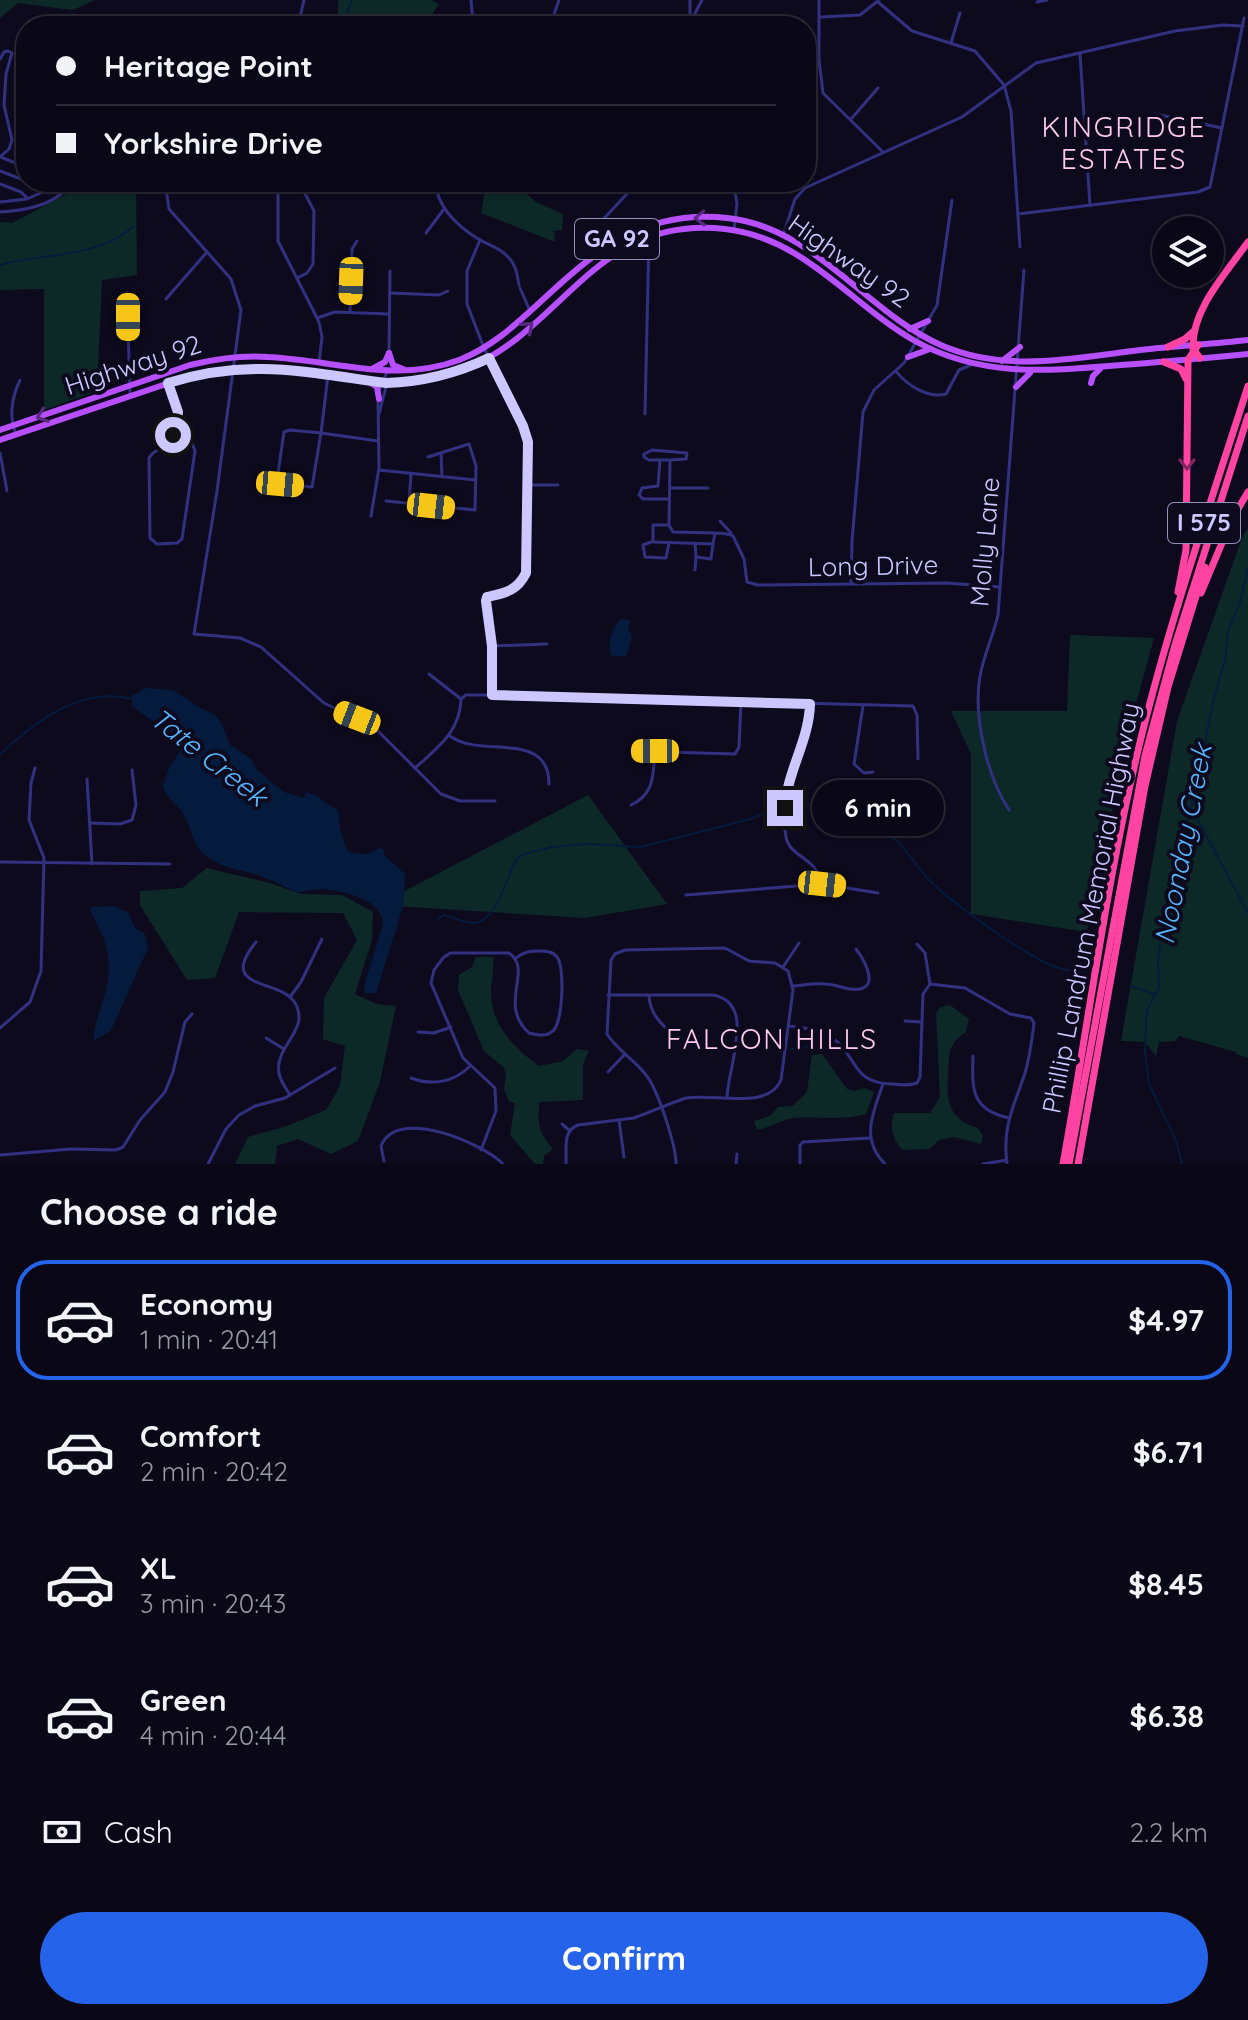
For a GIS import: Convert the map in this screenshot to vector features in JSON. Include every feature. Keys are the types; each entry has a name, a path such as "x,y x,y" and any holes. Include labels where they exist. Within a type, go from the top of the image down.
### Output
{"highway":[{"path":"1200,358 1194,346 1193,332 1209,300 1248,242"},
{"path":"1168,347 1193,332"},
{"path":"1162,660 1185,558 1187,382 1188,360 1194,346"},
{"path":"1164,362 1181,369 1187,382"},
{"name":"Phillip Landrum Memorial Highway","path":"1066,1164 1124,816 1162,660 1248,386"},
{"path":"1066,1164 1145,756 1175,645 1248,416"},
{"name":"Phillip Landrum Memorial Highway","path":"1078,1164 1142,797 1165,699 1248,432"},
{"path":"1190,613 1232,519 1248,492"}],"main road":[{"name":"Highway 92","path":"0,430 190,365 236,357 270,357 387,372 439,366 484,348 590,256 614,240 645,227 706,217 736,219 783,236 824,261 910,329 964,353 1002,361 1036,363 1248,340"},
{"name":"Highway 92","path":"0,440 205,372 270,368 384,383 437,378 489,358 619,250 649,237 692,228 734,230 770,240 801,255 916,342 972,364 1031,372 1248,354"},
{"path":"910,329 928,321"},
{"path":"908,357 931,349"},
{"path":"1002,361 1020,349 1036,363"},
{"path":"369,370 380,366 389,353"},
{"path":"389,353 393,365 410,371"},
{"path":"1091,383 1095,373 1103,367"},
{"path":"1016,387 1031,372"},
{"path":"368,381 377,387 379,399"}],"street":[{"path":"819,0 819,60 823,93 852,118 883,152"},
{"path":"1037,2 1047,0"},
{"path":"690,1 701,1"},
{"path":"820,17 860,15 879,1 907,28 980,55 1004,85 1011,111 1020,247"},
{"path":"951,43 960,13"},
{"path":"1018,214 1207,189 1213,179 1244,18"},
{"path":"816,184 962,117 1036,63 1175,31 1223,25 1243,26"},
{"path":"0,59 4,52 12,53 6,74 4,105 12,140 9,149 0,157 16,163"},
{"path":"1080,52 1090,206"},
{"path":"852,118 878,88"},
{"path":"1155,114 1222,128"},
{"path":"21,192 27,198"},
{"path":"0,202 43,192"},
{"path":"0,212 27,209 63,192"},
{"path":"166,192 169,209 231,279 239,300 241,318 194,634 240,638 261,647 324,703 374,727 440,794 451,800 495,801"},
{"path":"278,192 278,241 317,318 322,337 319,363"},
{"path":"297,278 307,273 313,264 313,205 305,192"},
{"path":"436,192 444,209 480,240 507,256 515,266 530,311"},
{"path":"590,256 594,250 595,229 629,192"},
{"path":"734,230 735,192"},
{"path":"783,236 800,192"},
{"path":"851,584 851,544 862,417 874,390 908,357 939,300 952,200"},
{"path":"426,233 444,209"},
{"path":"603,219 599,230 601,236 614,240"},
{"path":"645,414 649,237"},
{"path":"480,240 468,265 465,287 469,312 527,436 526,573 511,591 487,597 492,646 492,695"},
{"path":"350,312 352,249 357,241"},
{"path":"166,299 207,252"},
{"name":"Molly Lane","path":"1009,810 995,786 979,708 981,673 996,623 1000,587 1024,270"},
{"path":"371,516 379,470 379,399 389,353 390,271"},
{"path":"390,293 439,295 448,291"},
{"path":"127,293 131,397"},
{"path":"317,318 330,312 389,314"},
{"path":"896,371 912,385 936,397 951,390 959,370 972,364"},
{"path":"328,375 321,433 312,487 280,484 277,480 284,432 290,430 321,433 380,441"},
{"path":"17,436 12,426 11,407 20,380"},
{"path":"168,383 178,412 173,441"},
{"path":"379,414 384,383"},
{"path":"176,434 180,435 180,440"},
{"path":"173,441 192,443 195,451 182,539 177,543 157,544 150,538 149,458 173,441"},
{"path":"386,501 475,510 476,466 469,444 428,457"},
{"path":"652,450 687,453 686,459 670,460 646,459 644,454 652,450"},
{"path":"441,452 442,477"},
{"path":"0,453 7,491"},
{"path":"660,460 658,486 640,489 639,495 643,499 670,499"},
{"path":"670,460 669,525 673,532 733,536"},
{"path":"379,470 476,480"},
{"path":"408,503 411,474"},
{"path":"528,485 558,485"},
{"path":"670,488 708,488"},
{"path":"720,521 733,536"},
{"path":"653,542 653,525 669,525"},
{"path":"696,557 711,559 715,533"},
{"name":"Long Drive","path":"733,536 744,559 747,582 758,585 954,583 1000,587"},
{"path":"669,543 666,558 644,557 644,543 653,542 713,544"},
{"path":"695,543 695,570"},
{"path":"492,646 547,644"},
{"path":"429,674 461,699"},
{"path":"461,699 466,695 492,695 913,706 917,715 918,759"},
{"path":"415,768 450,736 461,714 461,699"},
{"path":"632,751 735,754 739,747 741,702"},
{"path":"810,704 808,729 786,789 786,839 819,871 822,884"},
{"path":"863,706 854,764 864,773 873,772"},
{"path":"450,736 472,747 526,749 537,756 549,776 549,784"},
{"path":"631,805 642,799 652,785 655,751"},
{"path":"0,1028 24,1009 37,987 41,964 44,863 29,820 35,768"},
{"path":"91,823 120,824 132,820 136,813 132,770"},
{"path":"87,779 92,864"},
{"path":"0,862 170,864"},
{"path":"686,895 822,884 878,893"},
{"path":"290,997 300,986 322,939"},
{"path":"256,942 245,960 246,974 257,984 290,997 297,1007 299,1018 295,1033 284,1049 278,1070 290,1095"},
{"path":"783,967 799,943"},
{"path":"788,1026 815,1030 832,1037 862,1076 883,1084 919,1084 924,992 930,984 925,953 917,944"},
{"path":"569,1130 583,1124 619,1120 661,1107 693,1097 754,1099 776,1089 781,1080 794,986 783,967 775,963 749,961 725,948 622,950 615,954 610,963 607,1034 647,1075 661,1107 675,1148 676,1164"},
{"path":"794,986 827,984 852,990 860,988 868,980 870,972 856,949"},
{"path":"481,1150 495,1115 496,1091 491,1082 461,1054 431,987 432,975 443,958 455,951 504,951 516,958 519,971 514,1001 522,1025 529,1033 538,1035 553,1031 560,1017 562,971 559,960 552,953 544,951 526,951 516,958"},
{"path":"930,984 965,988 1004,1011 1035,1021 1028,1062 1009,1118 1007,1162 983,1164"},
{"path":"608,995 713,995 721,996 733,1006 738,1030 727,1097"},
{"path":"649,996 654,1016 685,1045"},
{"path":"0,1155 71,1149 116,1150 123,1147 140,1120 165,1092 185,1022 192,1014"},
{"path":"905,1021 921,1022"},
{"path":"418,1032 434,1033 451,1027"},
{"path":"553,1031 557,1036"},
{"path":"266,1038 284,1049"},
{"path":"608,1072 625,1054"},
{"path":"973,1056 973,1082 978,1100 987,1110 1009,1118"},
{"path":"411,1078 450,1081 471,1065"},
{"path":"208,1164 235,1118 255,1106 290,1095 335,1068"},
{"path":"883,1084 871,1119 870,1138 875,1152 885,1164"},
{"path":"619,1120 624,1157"},
{"path":"562,1124 569,1130"},
{"path":"384,1161 381,1152 384,1140 391,1132 404,1128 432,1130 481,1150 503,1164"},
{"path":"566,1164 569,1130"},
{"path":"800,1164 800,1142 870,1138"},
{"path":"736,1164 737,1154"}],"green space":[{"path":"0,0 95,0 73,10 18,3 0,18"},
{"path":"338,0 431,0 439,4 431,16 338,16"},
{"path":"70,192 136,192 137,275 102,280 97,391 44,410 44,289 0,290 0,222 12,223"},
{"path":"487,192 524,192 536,202 563,214 562,230 554,231 555,242 481,213"},
{"path":"1248,528 1248,1058 1179,1036 1175,1041 1159,1042 1156,1056 1145,1042 1121,1041 1177,721"},
{"path":"1070,635 1154,638 1131,722 1087,932 971,914 971,754 951,711 1067,711"},
{"path":"588,795 667,904 585,918 378,905"},
{"path":"207,868 301,894 342,895 373,912 372,940 355,994 377,1004 396,1006 380,1082 358,1141 331,1154 298,1139 277,1146 275,1164 235,1164 248,1137 326,1110 340,1086 345,1046 323,1039 324,998 357,940 343,913 239,912 215,978 187,980 140,905 140,891 182,888"},
{"path":"476,957 493,957 491,995 496,1017 507,1036 530,1059 539,1066 563,1061 577,1049 589,1051 583,1064 583,1100 540,1102 540,1127 553,1149 544,1156 543,1164 535,1164 510,1135 515,1103 509,1101 504,1090 504,1068 484,1051 458,990 459,975 472,967"},
{"path":"950,1005 969,1019 966,1032 951,1050 949,1101 955,1115 978,1128 983,1136 981,1144 954,1137 939,1140 929,1149 902,1150 893,1132 894,1113 930,1113 940,1097 936,1013 941,1007"},
{"path":"822,1054 847,1089 854,1091 864,1088 874,1092 866,1114 839,1118 794,1118 757,1130 754,1121 770,1116 778,1107 793,1106 807,1092 812,1055"}],"water":[{"path":"622,618 630,621 628,628 632,637 626,656 612,656 611,636"},
{"path":"145,688 173,690 214,714 222,724 230,745 251,759 257,770 284,792 304,798 306,792 318,796 338,810 340,829 348,852 369,854 379,847 405,874 404,903 376,993 365,993 364,986 383,924 376,908 358,897 337,891 294,891 261,876 221,865 198,847 185,817 163,787 168,770 180,751 157,724 132,706 132,696"},
{"path":"113,906 128,912 135,928 145,934 148,948 110,1032 94,1040 109,969 103,936 90,910 92,907"}],"waterway":[{"path":"346,16 352,0"},
{"path":"0,265 87,249 119,237 134,226"},
{"name":"Noonday Creek","path":"1182,1164 1176,1141 1149,1084 1145,1052 1147,1010 1159,988 1158,959 1164,916 1225,660 1228,631 1240,603 1248,568"},
{"name":"Tate Creek","path":"0,754 60,709 95,697 133,699"},
{"name":"Tate Creek","path":"788,806 831,809 874,825 897,841 933,884 987,926 1049,964 1086,973"},
{"name":"Tate Creek","path":"438,919 444,915 475,923 489,915 515,861 522,855 552,847 587,844 641,847 750,819 782,807"},
{"path":"1192,809 1248,913"},
{"name":"Tate Creek","path":"1130,986 1154,994"},
{"path":"810,1046 817,1047"},
{"path":"791,1049 807,1047"}],"district":[{"name":"KINGRIDGE ESTATES","path":"1124,143"},
{"name":"FALCON HILLS","path":"772,1039"}],"route":[{"path":"173,435 176,434 178,409 168,383 205,372 270,368 402,383 437,378 489,358 523,426 528,448 526,573 511,591 487,597 486,601 492,646 492,695 810,704 808,729 786,789 785,808"}]}
